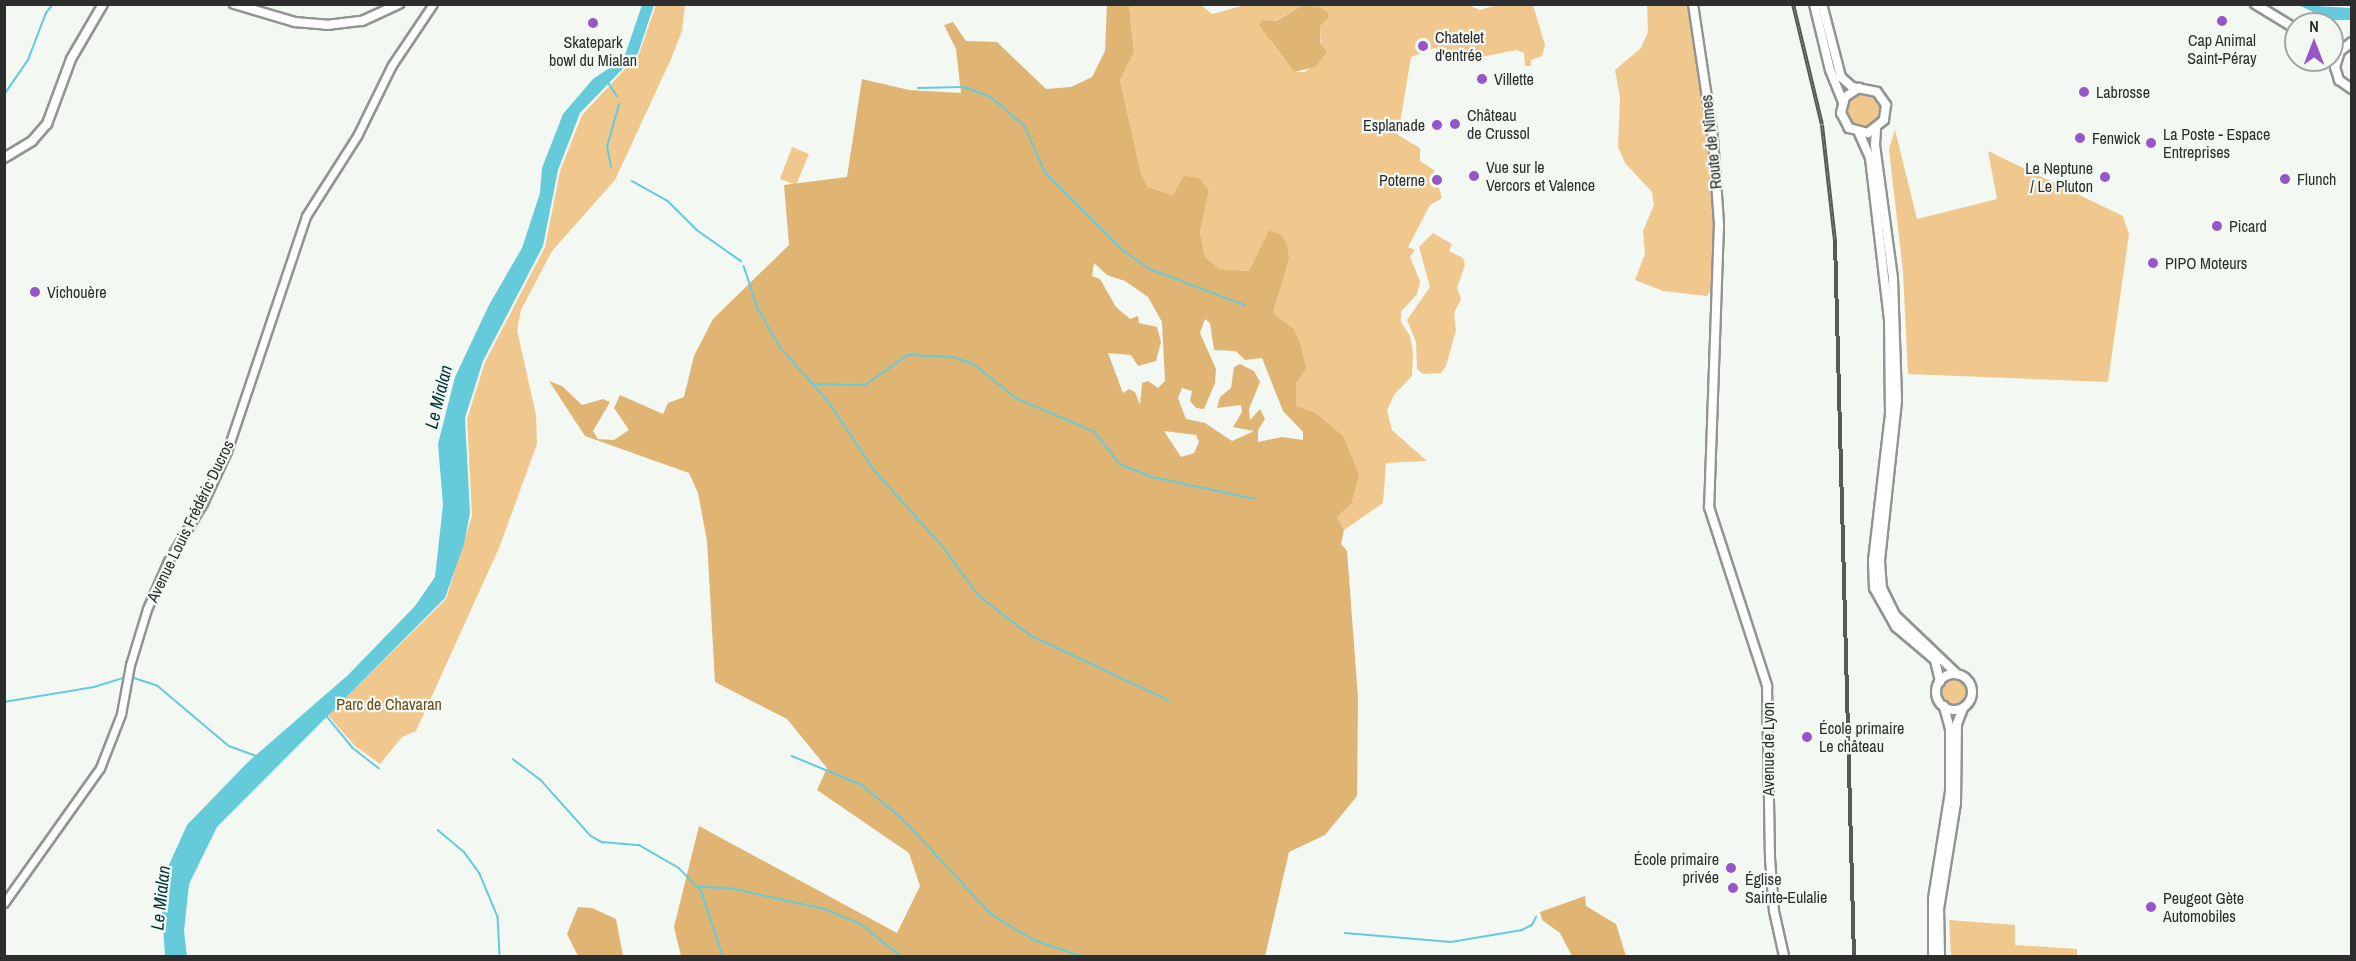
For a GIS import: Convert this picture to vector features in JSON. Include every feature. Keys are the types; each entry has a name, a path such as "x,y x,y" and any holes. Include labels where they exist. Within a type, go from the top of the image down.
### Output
{"main road":[{"path":"4,158 32,141 47,124 71,59 103,4"},
{"path":"234,4 295,22 327,26 362,21 395,6"},
{"name":"Avenue Louis Frédéric Ducros","path":"4,903 100,768 121,714 128,677 147,609 164,569 203,503 231,441 306,216 357,136 392,65 433,4"},
{"name":"Route de Nîmes","path":"1693,4 1713,138 1719,224 1709,507"},
{"path":"1814,4 1828,66 1843,102 1842,118 1859,133 1870,158 1888,319 1890,414 1874,560 1874,588 1896,627 1935,660 1940,681 1936,694 1944,706 1950,729 1950,792 1932,911 1933,957"},
{"path":"1822,4 1838,72 1844,81 1859,88 1871,89 1884,100 1886,117 1876,130 1859,133"},
{"path":"2256,4 2284,22"},
{"path":"2337,72 2338,78 2352,89"},
{"path":"1843,102 1859,88"},
{"path":"1876,130 1893,279 1897,401 1880,561 1882,588 1895,615 1957,674 1967,678 1972,690 1958,724 1956,803 1939,909 1940,957"},
{"name":"Avenue de Lyon","path":"1709,507 1767,686 1773,893 1784,957"},
{"path":"1940,681 1957,674"},
{"path":"1944,706 1963,708"}],"green space":[{"path":"1249,4 1466,4 1480,10 1497,5 1533,5 1545,45 1542,56 1531,60 1531,66 1525,66 1524,53 1516,50 1476,58 1434,48 1411,57 1398,135 1420,148 1420,161 1434,170 1442,198 1430,205 1408,247 1415,250 1410,257 1420,281 1417,294 1401,312 1401,322 1410,336 1413,352 1412,376 1394,395 1387,410 1392,430 1427,461 1386,463 1383,503 1344,530 1337,517 1351,504 1314,412 1296,406 1293,328 1273,313 1278,296 1269,231 1249,271 1220,269 1205,257 1200,232 1209,191 1173,195 1148,187 1141,174 1120,80 1134,52 1129,5 1201,5 1212,14","holes":["1303,5 1329,18 1320,26 1321,58 1305,72 1294,72 1272,43 1263,20 1275,21"]},
{"name":"Parc de Chavaran","path":"656,5 685,5 682,31 671,59 615,180 552,251 521,310 517,330 536,415 537,444 499,548 416,731 402,737 380,764 355,746 328,715 446,599 472,516 467,419 485,362 545,247 560,171 582,115 639,54"},
{"path":"1647,5 1693,5 1713,138 1718,281 1707,296 1663,291 1635,280 1645,254 1643,231 1654,205 1652,192 1625,163 1618,147 1620,97 1615,70 1641,48 1648,32"},
{"path":"1863,92 1875,98 1881,110 1875,122 1863,128 1851,122 1845,110 1851,98"},
{"path":"1895,130 1917,219 1997,199 1988,151 2123,216 2129,234 2108,382 1908,374 1903,272 1889,149"},
{"path":"792,147 809,154 796,185 780,179"},
{"path":"1433,233 1452,244 1449,251 1463,258 1465,265 1457,288 1461,299 1454,313 1456,330 1446,366 1441,373 1423,374 1417,369 1416,342 1407,320 1430,287 1419,247"},
{"path":"1954,679 1963,683 1967,692 1963,701 1954,705 1945,701 1941,692 1945,683"},
{"path":"1949,920 2015,925 2015,945 2077,949 2077,956 1951,956"}],"shaded area":[{"path":"1107,5 1129,5 1134,52 1120,80 1141,174 1148,187 1173,195 1184,176 1199,178 1209,191 1200,232 1205,257 1220,269 1249,271 1269,230 1281,235 1287,245 1289,258 1273,313 1293,328 1300,343 1306,368 1296,383 1296,406 1314,412 1343,436 1359,475 1351,504 1337,517 1344,530 1341,544 1347,551 1358,698 1357,796 1325,835 1289,852 1265,956 681,956 674,927 699,826 897,933 920,886 909,853 817,790 827,768 787,719 715,682 707,541 698,493 689,473 585,436 549,381 562,386 582,405 603,399 610,402 593,431 598,439 614,440 629,430 614,408 620,395 663,414 668,403 684,397 694,356 713,319 789,245 784,185 847,177 862,79 909,90 961,93 956,49 944,25 953,22 966,41 997,42 1046,89 1071,87 1092,77 1105,51","holes":["1094,263 1107,275 1125,281 1148,297 1162,322 1165,381 1158,388 1148,381 1142,383 1140,405 1135,392 1129,389 1123,393 1108,353 1131,355 1138,366 1156,361 1161,342 1157,327 1139,323 1138,316 1130,319 1116,307 1100,279 1092,276","1205,319 1210,323 1214,350 1236,351 1245,360 1262,358 1283,411 1303,432 1303,440 1282,437 1258,442 1258,430 1265,419 1260,409 1250,420 1249,409 1260,382 1254,371 1240,364 1234,367 1231,388 1220,397 1217,408 1241,405 1242,412 1233,427 1254,431 1232,441 1205,423 1186,419 1178,398 1182,388 1192,391 1190,401 1196,408 1204,409 1215,383 1216,369 1200,333","1164,431 1196,435 1199,442 1194,453 1181,457"]},
{"path":"1303,5 1320,7 1327,12 1329,18 1320,26 1320,43 1327,52 1315,67 1294,72 1259,25 1263,20 1276,21"},
{"path":"1585,896 1586,906 1616,924 1626,956 1572,956 1560,933 1542,920 1540,912"},
{"path":"578,907 592,908 616,919 623,956 578,956 567,934"}],"water":[{"name":"Le Mialan","path":"642,5 654,5 638,53 580,113 558,170 543,246 483,361 465,418 470,513 464,544 445,598 217,827 189,884 184,931 187,956 165,956 161,897 164,876 187,825 248,762 348,675 415,606 435,577 443,505 438,444 455,377 489,305 522,248 540,193 542,168 563,114 593,79 624,58"},
{"path":"2299,5 2351,8 2351,20 2344,20 2344,12 2313,12"}],"waterway":[{"path":"4,95 28,60 46,13 53,4"},
{"path":"608,82 617,96"},
{"path":"918,88 964,87 991,97 1025,126 1045,172 1125,252 1150,269 1245,305"},
{"path":"611,167 607,147 619,105"},
{"path":"632,181 668,201 697,230 741,261"},
{"path":"744,266 758,308 780,347 829,402 875,471 944,548 979,596 1030,635 1168,700"},
{"path":"813,384 865,385 908,355 953,357 974,364 1016,398 1095,432 1120,464 1153,477 1255,499"},
{"path":"4,702 94,687 126,677"},
{"path":"131,677 158,686 229,746 256,756"},
{"path":"325,714 353,748 379,768"},
{"path":"792,756 862,785 903,819 991,914 1034,940 1081,956"},
{"path":"513,759 540,779 591,836 602,842 639,845 679,868 702,892 723,956"},
{"path":"438,830 465,853 480,874 498,917 500,956"},
{"path":"699,887 730,888 825,909 861,924 901,956"},
{"path":"1345,933 1451,942 1522,930 1532,925 1536,917"}],"railway":[{"path":"1793,4 1822,125 1835,241 1854,956"}],"place":[{"name":"Cap Animal Saint-Péray","path":"2222,21"},
{"name":"Skatepark bowl du Mialan","path":"593,23"},
{"name":"Chatelet d'entrée","path":"1423,46"},
{"name":"Villette","path":"1482,79"},
{"name":"Labrosse","path":"2084,92"},
{"name":"Château de Crussol","path":"1455,124"},
{"name":"Esplanade","path":"1437,125"},
{"name":"Fenwick","path":"2080,138"},
{"name":"La Poste - Espace Entreprises","path":"2151,143"},
{"name":"Vue sur le Vercors et Valence","path":"1474,176"},
{"name":"Le Neptune / Le Pluton","path":"2105,177"},
{"name":"Flunch","path":"2285,179"},
{"name":"Poterne","path":"1437,180"},
{"name":"Picard","path":"2217,226"},
{"name":"PIPO Moteurs","path":"2153,263"},
{"name":"Vichouère","path":"35,292"},
{"name":"École primaire Le château","path":"1807,737"},
{"name":"École primaire privée","path":"1731,868"},
{"name":"Église Sainte-Eulalie","path":"1733,888"},
{"name":"Peugeot Gète Automobiles","path":"2151,907"}]}
